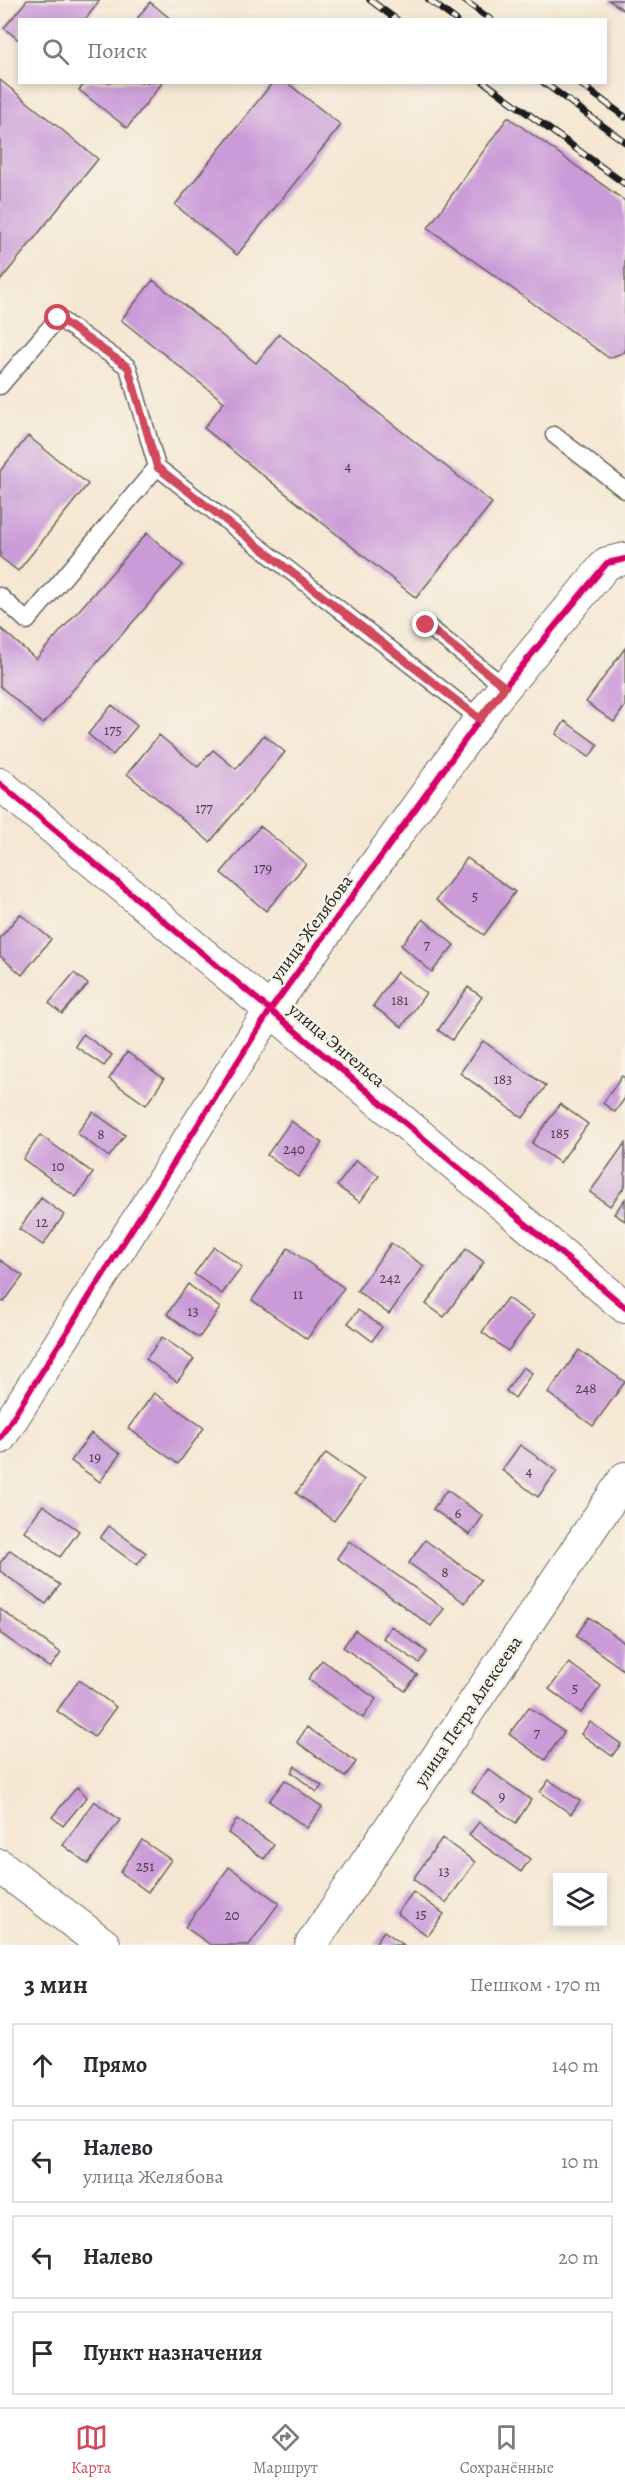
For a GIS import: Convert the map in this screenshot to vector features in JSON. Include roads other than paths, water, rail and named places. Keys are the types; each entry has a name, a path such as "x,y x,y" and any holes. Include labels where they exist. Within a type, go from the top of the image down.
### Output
{"main road":[{"path":"0,1866 104,1945"}],"street":[{"name":"улица Желябова","path":"0,1438 271,1009 505,687 607,562 625,559"},
{"name":"улица Энгельса","path":"0,784 625,1307"},
{"name":"улица Петра Алексеева","path":"311,1945 625,1478"}],"lane":[{"path":"0,386 58,318 128,367 157,467 480,719"},
{"path":"554,435 625,490"},
{"path":"0,596 27,621 157,467"},
{"path":"426,625 505,687"}],"railway":[{"path":"370,0 394,18"},
{"path":"429,0 453,18"},
{"path":"464,0 488,18"},
{"path":"487,84 625,184"},
{"path":"546,84 625,142"},
{"path":"581,84 625,117"}]}
